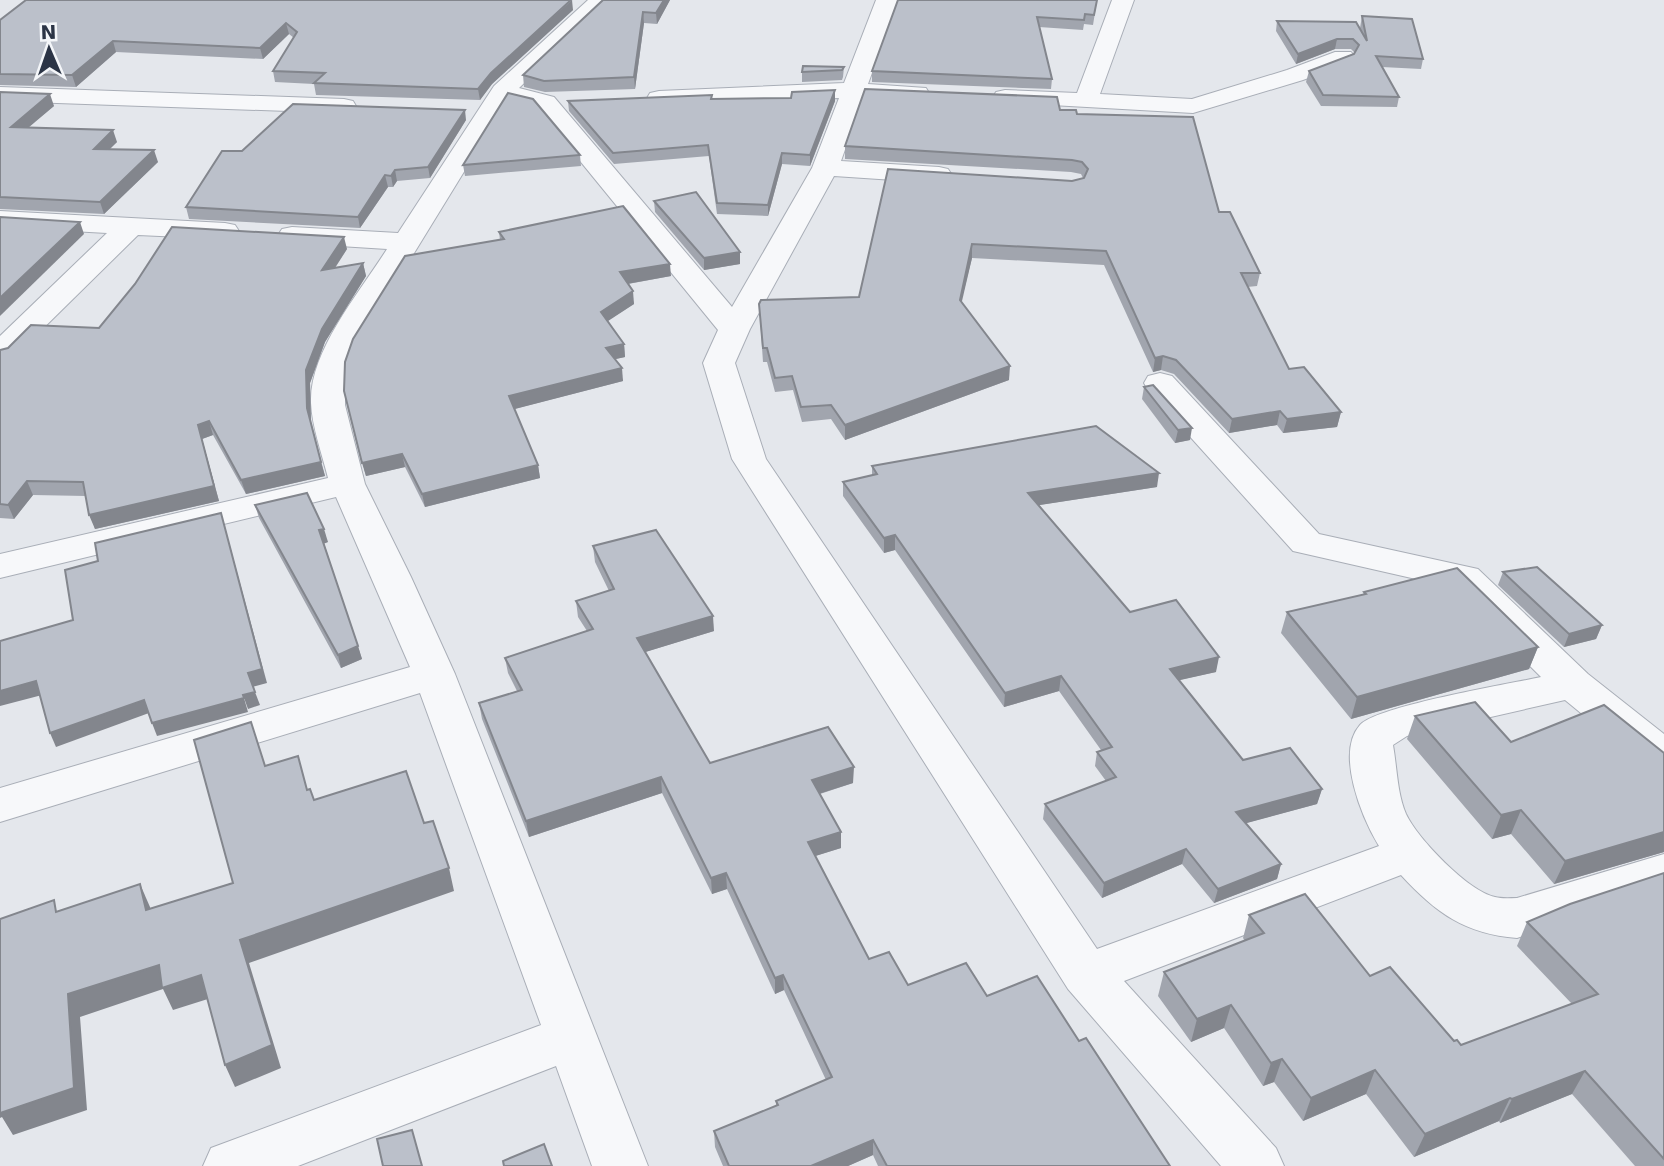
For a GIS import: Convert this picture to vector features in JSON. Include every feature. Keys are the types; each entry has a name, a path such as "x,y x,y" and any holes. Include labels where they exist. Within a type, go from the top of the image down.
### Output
{"street":[{"path":"887,0 825,168 734,329 719,363 749,459 1086,974 1256,1166"},
{"path":"1086,100 1123,0"},
{"path":"590,1 483,104 407,242 351,328 329,375 328,405 347,484 392,577 434,674 620,1166"},
{"path":"976,95 1193,106 1295,75 1343,57"},
{"path":"643,98 852,90 934,93"},
{"path":"0,94 362,107"},
{"path":"483,104 559,102 734,329"},
{"path":"825,168 971,176"},
{"path":"0,219 407,242"},
{"path":"0,353 131,226"},
{"path":"1160,383 1306,543 1464,578 1573,684 1664,758"},
{"path":"0,566 347,484"},
{"path":"0,805 434,674"},
{"path":"1573,684 1395,724 1376,735 1371,745 1385,817 1410,853 1446,891 1470,908 1492,917 1517,918 1664,872"},
{"path":"1086,974 1410,853"},
{"path":"231,1166 570,1037"}],"building":[{"path":"26,0 571,0 491,73 478,89 314,83 325,73 273,71 297,32 286,23 260,48 113,41 72,75 0,74 0,20"},
{"path":"603,0 664,0 656,13 643,12 634,77 544,81 523,75"},
{"path":"898,0 1097,0 1094,15 1085,14 1084,20 1037,17 1052,79 872,71"},
{"path":"1362,16 1412,19 1423,59 1376,56 1399,97 1323,95 1309,71 1354,54 1359,45 1353,39 1337,39 1298,54 1277,21 1356,22 1367,41"},
{"path":"803,66 844,67 842,70 802,72"},
{"path":"865,89 1057,97 1060,110 1076,110 1077,114 1193,117 1219,212 1230,212 1260,273 1241,273 1289,369 1304,367 1341,412 1287,419 1280,411 1232,419 1176,360 1163,356 1155,358 1106,251 972,244 960,300 1010,366 845,425 831,405 801,407 792,376 775,378 767,348 763,348 759,304 761,300 859,297 888,169 1072,181 1084,178 1088,169 1082,162 1072,160 845,146"},
{"path":"835,90 810,155 782,153 768,205 717,203 708,145 613,153 568,101 712,95 711,99 791,98 792,92"},
{"path":"0,92 50,94 11,127 113,130 94,149 154,150 100,202 0,197"},
{"path":"508,93 533,99 580,155 463,165"},
{"path":"293,104 465,110 428,167 395,170 391,176 385,175 358,217 186,207 222,151 242,151"},
{"path":"696,192 740,252 704,258 654,201"},
{"path":"623,206 670,264 620,272 633,291 601,312 624,344 606,348 622,368 509,396 538,465 422,494 402,454 362,463 344,391 345,362 353,339 405,256 504,239 499,232"},
{"path":"0,217 80,222 0,298"},
{"path":"172,227 344,237 322,270 363,263 322,329 306,370 307,408 321,462 241,480 209,421 198,425 214,486 89,515 83,482 27,481 8,505 0,504 0,350 8,348 31,325 99,328 135,284"},
{"path":"1153,385 1192,428 1178,430 1144,387"},
{"path":"1096,426 1159,473 1028,493 1130,612 1176,600 1219,657 1170,669 1243,760 1290,748 1322,789 1236,812 1281,864 1218,889 1186,849 1104,883 1045,804 1116,777 1097,752 1112,747 1061,676 1005,693 895,535 884,538 843,482 877,474 872,466"},
{"path":"307,493 324,529 319,530 358,646 338,655 255,505"},
{"path":"221,513 262,669 248,673 255,692 243,695 244,698 152,723 144,700 50,733 36,681 0,691 0,641 73,620 65,570 98,561 95,543"},
{"path":"656,530 713,616 637,638 710,763 828,727 854,767 812,780 841,832 808,842 869,959 889,952 908,985 966,963 987,996 1037,976 1079,1041 1086,1038 1170,1166 887,1166 873,1140 811,1166 729,1166 714,1131 778,1105 776,1101 832,1077 783,975 775,978 726,873 711,878 661,777 526,821 479,703 522,690 505,658 593,629 576,601 614,589 593,546"},
{"path":"1537,567 1602,625 1569,634 1503,572"},
{"path":"1457,568 1538,647 1357,697 1287,612 1366,594 1364,592"},
{"path":"1475,702 1511,742 1604,705 1664,753 1664,832 1565,861 1521,810 1501,815 1415,716"},
{"path":"251,722 265,766 298,756 307,790 310,789 314,800 406,771 424,823 433,821 449,868 240,940 272,1045 225,1065 201,975 162,988 159,965 68,994 74,1088 0,1113 0,919 54,900 56,912 140,884 146,910 233,883 194,740"},
{"path":"1664,873 1664,1159 1585,1071 1510,1098 1425,1134 1375,1070 1311,1098 1282,1059 1271,1063 1231,1005 1197,1019 1164,972 1264,933 1249,915 1305,894 1370,976 1390,967 1454,1041 1457,1040 1461,1045 1598,994 1527,922 1570,904"},
{"path":"412,1130 422,1166 383,1166 377,1139"},
{"path":"544,1144 552,1166 504,1166 503,1161"}]}
